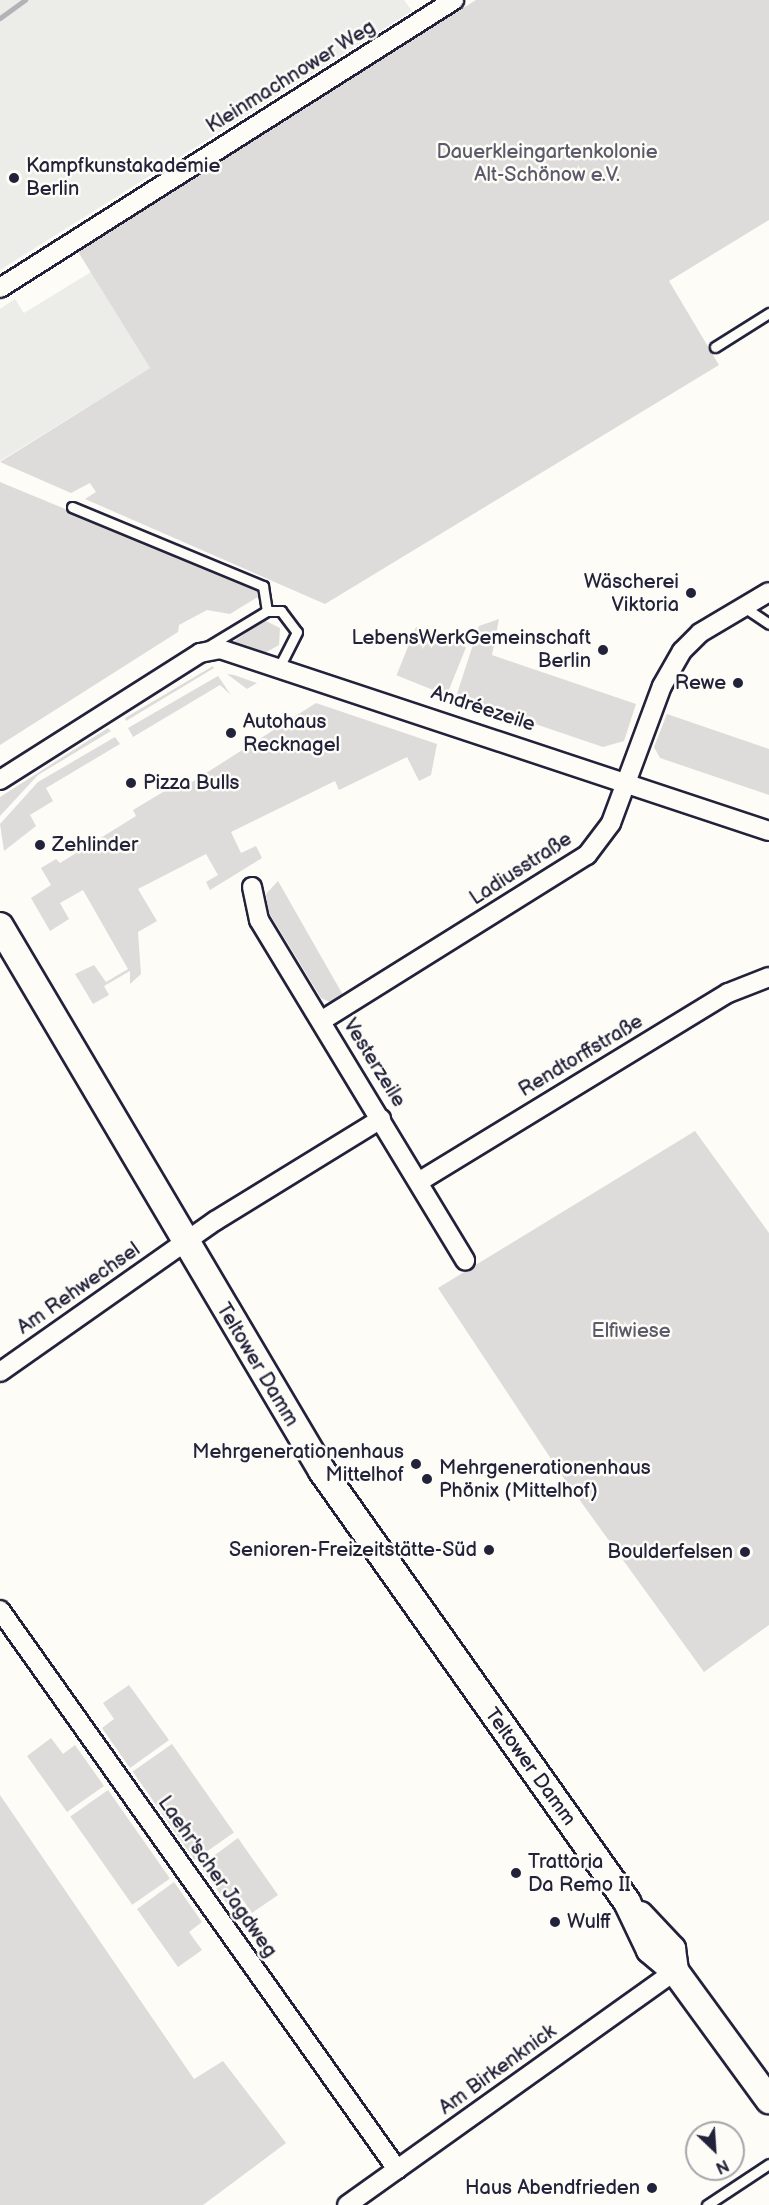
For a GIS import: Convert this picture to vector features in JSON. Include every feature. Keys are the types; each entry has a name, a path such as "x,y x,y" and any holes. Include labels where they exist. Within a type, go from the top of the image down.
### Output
{"main road":[{"name":"Teltower Damm","path":"0,926 184,1242 351,1515 627,1902 672,1949 675,1971 769,2100"}],"street":[{"name":"Kleinmachnower Weg","path":"0,288 453,0"},
{"name":"Ladiusstraße","path":"321,1021 576,864 611,824 662,686 682,651 769,592"},
{"name":"Andréezeile","path":"0,780 200,653 233,651 626,780 769,831"},
{"name":"Vesterzeile","path":"252,887 259,920 420,1181 465,1260"},
{"name":"Rendtorffstraße","path":"420,1181 728,993 769,977"},
{"path":"184,1242 381,1119"},
{"name":"Am Rehwechsel","path":"0,1372 184,1242"},
{"name":"Laehr'scher Jagdweg","path":"0,1610 398,2169"},
{"name":"Am Birkenknick","path":"348,2205 675,1971"}],"lane":[{"path":"716,347 769,313"},
{"path":"72,507 263,586 267,611"},
{"path":"744,607 769,624"},
{"path":"200,653 267,611 280,611 297,632 280,666"},
{"path":"707,2205 769,2164"}],"shaded area":[{"path":"0,0 404,0 412,11 0,270"},
{"path":"91,272 150,368 0,461 0,309 15,299 24,313"}],"green space":[{"name":"Dauerkleingartenkolonie Alt-Schönow e.V.","path":"476,0 769,0 769,220 669,281 719,365 325,604 85,499 96,492 90,483 71,493 0,462 150,368 77,250"},
{"path":"0,482 261,590 261,595 230,614 207,610 179,625 178,632 0,745"},
{"path":"499,619 492,655 636,704 624,741 603,747 456,697 479,626"},
{"path":"264,620 280,628 279,645 265,653 233,642"},
{"path":"416,627 466,647 447,695 397,675"},
{"path":"213,666 214,668 126,721 125,718"},
{"path":"227,674 234,675 257,683 247,689"},
{"path":"218,676 231,695 220,685 133,737 128,728"},
{"path":"316,703 437,744 431,775 419,781 407,757 339,790 335,781 231,832 241,853 256,846 262,858 210,890 206,882 218,875 206,854 138,889 157,921 138,932 141,974 130,984 130,971 104,986 109,995 93,1004 75,974 94,965 106,982 128,969 83,890 60,903 69,919 50,931 31,898 51,885 41,868 56,859 60,863 136,816 133,810 188,777 192,782"},
{"path":"667,714 769,749 769,795 660,758 654,747"},
{"path":"108,728 111,731 38,775 0,816 0,797"},
{"path":"115,737 120,744 46,788 53,801 30,815 36,826 4,851 0,824 38,782"},
{"path":"278,881 343,995 330,1002 321,998 268,911 266,894"},
{"name":"Elfiwiese","path":"695,1131 769,1233 769,1625 704,1672 563,1477 438,1288"},
{"path":"129,1685 169,1740 130,1768 102,1728 114,1719 103,1703"},
{"path":"51,1738 63,1754 75,1745 104,1786 67,1812 27,1756"},
{"path":"172,1744 234,1832 195,1860 133,1772"},
{"path":"108,1790 170,1878 132,1905 70,1816"},
{"path":"0,1795 194,2079 223,2061 286,2143 203,2205 0,2205"},
{"path":"238,1838 278,1895 252,1913 240,1896 228,1905 200,1866"},
{"path":"174,1882 202,1922 189,1932 202,1950 178,1967 137,1909"}],"waterway":[{"path":"0,18 25,0"}],"place":[{"name":"Kampfkunstakademie Berlin","path":"14,178"},
{"name":"Wäscherei Viktoria","path":"691,593"},
{"name":"LebensWerkGemeinschaft Berlin","path":"603,650"},
{"name":"Rewe","path":"738,683"},
{"name":"Autohaus Recknagel","path":"231,733"},
{"name":"Pizza Bulls","path":"131,783"},
{"name":"Zehlinder","path":"40,845"},
{"name":"Mehrgenerationenhaus Mittelhof","path":"416,1464"},
{"name":"Mehrgenerationenhaus Phönix (Mittelhof)","path":"427,1479"},
{"name":"Senioren-Freizeitstätte-Süd","path":"489,1550"},
{"name":"Boulderfelsen","path":"745,1552"},
{"name":"Trattoria Da Remo II","path":"516,1873"},
{"name":"Wulff","path":"555,1922"},
{"name":"Haus Abendfrieden","path":"652,2188"}]}
